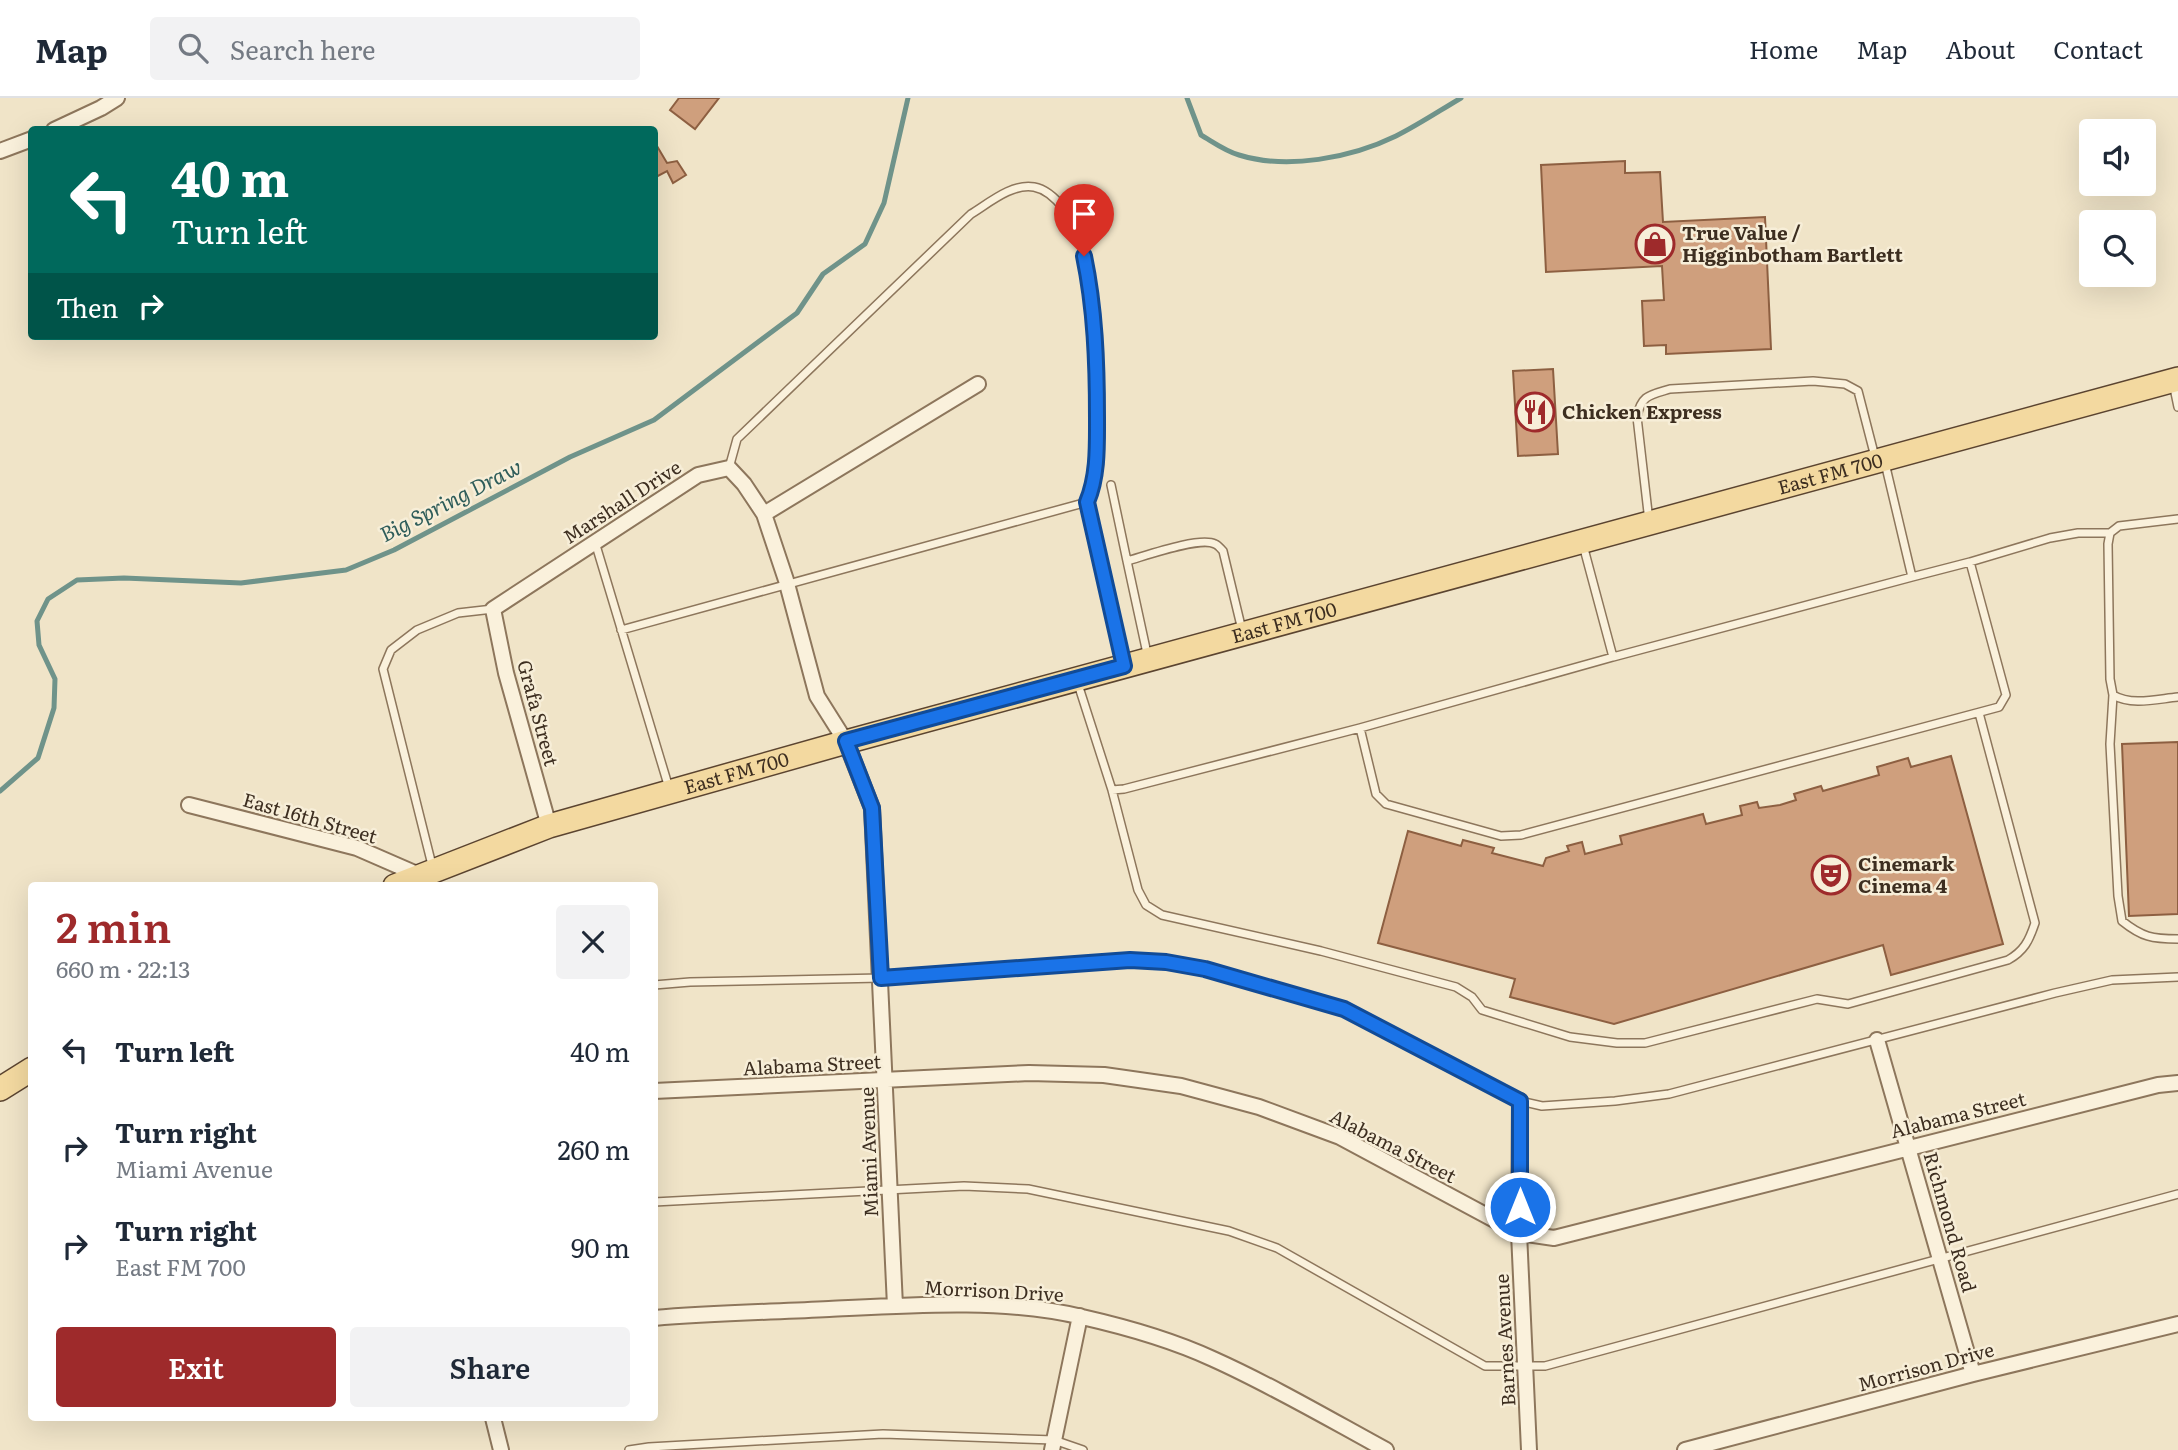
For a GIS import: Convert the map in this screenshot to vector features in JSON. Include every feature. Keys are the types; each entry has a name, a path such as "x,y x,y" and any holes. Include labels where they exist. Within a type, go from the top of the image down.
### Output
{"main road":[{"name":"East FM 700","path":"424,877 550,826 846,741 2175,379"},
{"path":"0,1089 28,1072"}],"street":[{"path":"63,126 117,98"},
{"path":"0,152 28,141"},
{"path":"729,468 744,484 764,514 978,384"},
{"name":"Marshall Drive","path":"493,609 698,475 729,468"},
{"name":"Miami Avenue","path":"764,514 787,584 817,696 846,741 872,808 895,1306"},
{"name":"Grafa Street","path":"493,609 506,673 550,826"},
{"name":"East 16th Street","path":"189,806 357,848 424,877"},
{"name":"Richmond Road","path":"1877,1040 1973,1374"},
{"name":"Alabama Street","path":"658,1091 1042,1074 1104,1075 1181,1086 1259,1107 1340,1137 1520,1233 1554,1238 2158,1085 2178,1083"},
{"name":"Barnes Avenue","path":"1520,1101 1520,1233 1529,1450"},
{"name":"Morrison Drive","path":"658,1318 895,1306 1026,1308 1080,1317 1160,1339 1211,1358 1278,1390 1386,1450"},
{"path":"1053,1445 1080,1317"},
{"name":"Morrison Drive","path":"1685,1450 1973,1374 2178,1324"},
{"path":"495,1421 501,1450"}],"lane":[{"path":"729,468 737,439 971,214 1014,188 1035,187 1047,193 1065,208 1081,240 1088,272 1097,358 1097,454 1092,489 1087,502 1124,666"},
{"path":"2175,379 2178,407"},
{"path":"1649,523 1637,417 1640,402 1649,395 1670,389 1813,381 1845,384 1858,391 1912,576"},
{"path":"1111,485 1149,659"},
{"path":"621,630 1087,502"},
{"path":"1112,790 1360,728 2050,538 2078,533 2110,533 2119,526 2178,519"},
{"path":"2110,533 2110,744 2118,895 2122,921 2136,933 2160,939 2178,939"},
{"path":"1581,541 1614,657"},
{"path":"595,542 670,792"},
{"path":"1127,561 1193,543 1217,544 1223,551 1243,634"},
{"path":"1360,728 1376,794 1386,804 1501,836 1521,835 1979,713 1999,707 2006,695 1970,562"},
{"path":"424,877 383,669 391,649 417,630 458,613 493,609"},
{"path":"1077,679 1112,790 1138,890 1146,905 1162,915 1321,951 1456,987 1472,997 1482,1010 1570,1037 1617,1043 1645,1043 1817,999 1848,1004 2008,960 2021,953 2035,923 1979,713"},
{"path":"2112,695 2122,700 2139,701 2178,696"},
{"path":"658,985 881,978 1130,960 1166,962 1205,969 1344,1009 1520,1101 1542,1107 1669,1094 2055,993 2112,980 2178,977"},
{"path":"658,1202 964,1186 1028,1188 1229,1231 1277,1248 1485,1366 1545,1366 2178,1194"},
{"path":"629,1450 883,1434 1053,1445 1083,1450"}],"building":[{"path":"679,98 719,98 695,129 670,110"},
{"path":"658,148 667,163 677,161 686,175 673,183 667,171 658,176"},
{"name":"True Value / Higginbotham Bartlett","path":"1625,161 1625,173 1660,172 1663,222 1765,217 1771,349 1666,354 1666,345 1644,346 1642,301 1664,300 1662,266 1546,272 1541,165"},
{"name":"Chicken Express","path":"1553,369 1558,454 1518,456 1513,371"},
{"path":"2178,742 2178,914 2129,916 2122,744"},
{"path":"1951,756 2003,944 1891,975 1883,945 1614,1024 1510,997 1515,979 1378,943 1408,831 1461,846 1463,840 1494,848 1492,853 1543,866 1546,858 1569,851 1567,846 1582,842 1585,854 1622,844 1620,836 1703,814 1706,824 1742,815 1740,806 1757,802 1759,808 1780,805 1796,800 1794,794 1821,786 1823,791 1879,775 1877,767 1908,758 1911,767"}],"waterway":[{"name":"Big Spring Draw","path":"0,791 38,758 54,708 55,679 39,645 37,621 48,599 77,580 124,578 241,583 346,570 394,550 570,457 654,420 797,313 823,274 865,244 884,203 908,98"},
{"name":"Big Spring Draw","path":"1187,98 1201,135 1234,153 1277,161 1339,156 1378,144 1461,98"}],"place":[{"name":"True Value / Higginbotham Bartlett","path":"1655,244"},
{"name":"Chicken Express","path":"1535,412"},
{"name":"Cinemark Cinema 4","path":"1831,875"}],"route":[{"path":"1084,256 1097,358 1097,454 1092,489 1087,502 1124,666 846,741 872,808 881,978 1130,960 1166,962 1205,969 1344,1009 1520,1101 1520,1207"}]}
